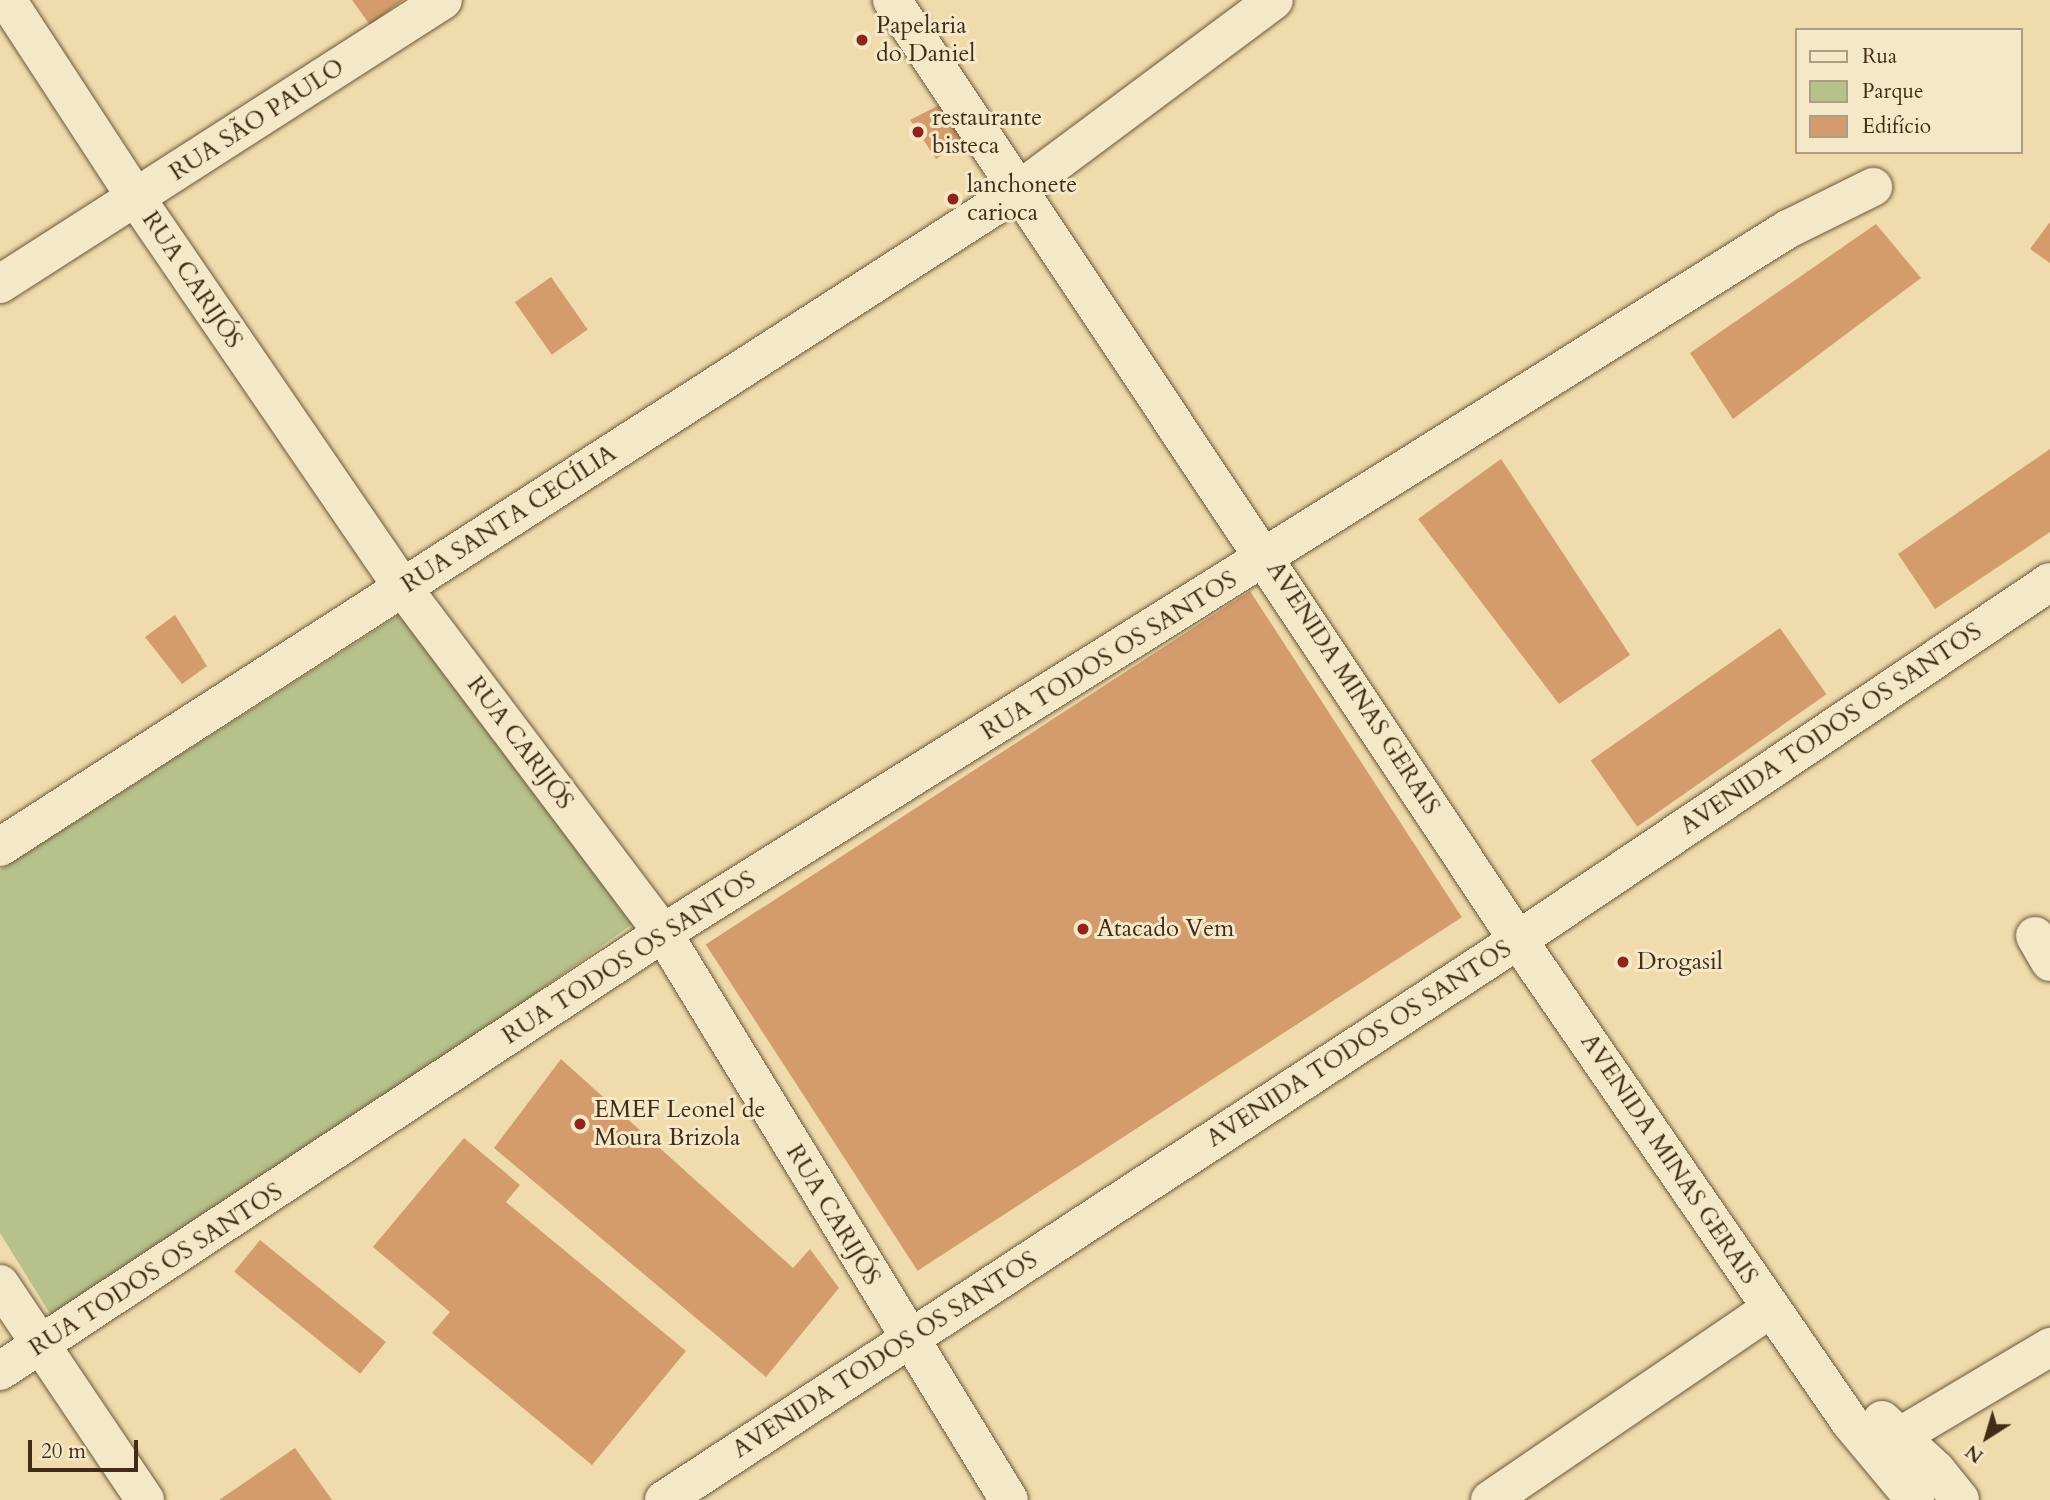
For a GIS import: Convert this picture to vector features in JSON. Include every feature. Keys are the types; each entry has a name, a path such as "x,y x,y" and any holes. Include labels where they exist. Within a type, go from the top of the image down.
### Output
{"street":[{"name":"RUA CARIJÓS","path":"7,0 136,198 403,588 663,933 908,1339 1009,1500"},
{"name":"RUA SÃO PAULO","path":"0,284 443,0"},
{"name":"AVENIDA MINAS GERAIS","path":"892,0 1018,191 1267,557 1518,940 1817,1375 1888,1443"},
{"name":"RUA SANTA CECÍLIA","path":"0,847 1018,191 1274,0"},
{"name":"RUA TODOS OS SANTOS","path":"0,1371 42,1347 663,933 1788,229 1873,187"},
{"name":"AVENIDA TODOS OS SANTOS","path":"664,1500 1518,940 2050,582"},
{"path":"0,1284 145,1500"},
{"path":"1509,1495 1771,1308"},
{"path":"1888,1443 2050,1348"},
{"path":"1888,1443 1915,1500"},
{"path":"1888,1443 1960,1500"}],"green space":[{"path":"399,615 634,923 62,1333 0,1233 0,870"}],"building":[{"path":"352,0 403,0 370,25"},
{"path":"949,100 974,134 936,159 910,120"},
{"path":"2050,222 2050,263 2030,249"},
{"path":"1876,224 1921,278 1733,419 1690,353"},
{"path":"551,277 588,329 552,355 515,302"},
{"path":"2050,449 2050,532 1935,609 1898,554"},
{"path":"1501,459 1630,655 1559,704 1418,519"},
{"name":"Atacado Vem","path":"1250,591 1462,917 918,1271 706,944"},
{"path":"175,615 207,666 182,684 145,637"},
{"path":"1780,628 1826,694 1637,827 1591,760"},
{"path":"561,1059 793,1268 810,1249 839,1288 766,1377 494,1148"},
{"path":"464,1138 520,1185 506,1202 686,1351 592,1465 432,1333 450,1312 373,1247"},
{"path":"260,1240 386,1342 360,1374 234,1272"},
{"path":"295,1448 332,1500 219,1500"}],"place":[{"name":"Papelaria do Daniel","path":"862,40"},
{"name":"restaurante bisteca","path":"918,132"},
{"name":"lanchonete carioca","path":"953,199"},
{"name":"Atacado Vem","path":"1083,929"},
{"name":"Drogasil","path":"1623,962"},
{"name":"EMEF Leonel de Moura Brizola","path":"580,1124"}]}
